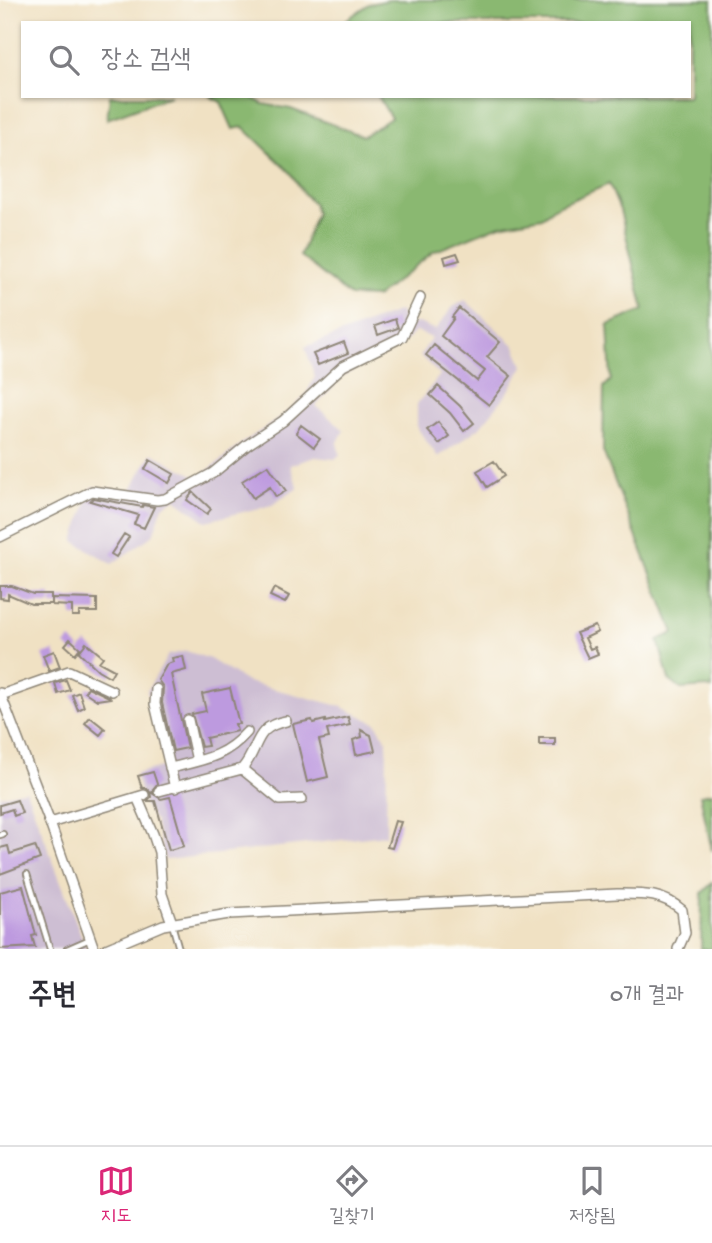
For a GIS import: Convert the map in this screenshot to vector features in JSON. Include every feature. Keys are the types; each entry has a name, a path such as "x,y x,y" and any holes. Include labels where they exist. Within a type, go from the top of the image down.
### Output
{"street":[{"path":"0,537 92,491 156,500 165,499 204,479 247,445 284,421 343,366 402,337 420,298"},
{"path":"94,949 1,694 69,671 112,691"},
{"path":"156,689 155,704 174,788"},
{"path":"188,720 197,761"},
{"path":"159,791 242,769 264,730 275,723 286,721"},
{"path":"170,768 227,751 247,732"},
{"path":"242,769 280,800 302,799"},
{"path":"50,823 140,796 156,843 162,894 172,923"},
{"path":"106,949 172,923 229,914 617,894 654,894 670,900 682,910 685,933 678,949"}],"lane":[{"path":"27,874 50,949"},
{"path":"172,923 179,949"},
{"path":"67,949 91,939"}],"shaded area":[{"path":"465,300 515,346 523,366 507,394 479,428 438,457 417,428 417,404 440,375 420,356 431,338 416,331 407,340 343,376 316,406 344,430 337,444 340,454 335,459 315,457 290,465 298,488 272,505 206,521 175,499 163,506 153,535 112,564 74,541 92,487 130,491 152,453 195,476 202,475 280,418 305,396 315,377 305,347 400,311 404,324 419,323 435,330 453,307"},
{"path":"186,651 210,659 247,682 340,706 376,723 387,741 386,835 165,860 155,821 145,806 135,774 165,766 147,691 168,655"},
{"path":"26,790 85,949 0,949 0,796"}],"green space":[{"path":"389,0 712,0 712,689 681,689 669,680 658,640 674,633 603,451 604,387 611,380 608,325 644,310 620,210 609,184 555,207 542,217 500,225 433,252 377,297 350,296 300,256 316,213 313,203 291,173 243,127 233,129 221,102 213,98 252,98 263,104 291,109 363,136 391,118 379,98 691,98 691,21 345,21 369,4"},
{"path":"110,98 165,98 107,119"},
{"path":"712,793 712,851 700,795"},
{"path":"712,883 712,949 701,949 702,893"}],"building":[{"path":"457,253 460,260 446,264 444,257"},
{"path":"459,308 500,342 487,357 511,376 489,405 426,355 434,345 477,381 485,371 441,336"},
{"path":"395,319 398,328 378,335 375,326"},
{"path":"344,342 348,353 318,365 313,354"},
{"path":"438,386 474,423 464,431 450,413 430,395"},
{"path":"438,422 449,436 439,444 427,430"},
{"path":"301,425 320,439 314,447 296,433"},
{"path":"150,460 174,474 169,483 145,469"},
{"path":"494,461 504,476 487,487 477,471"},
{"path":"268,465 286,491 276,497 270,487 253,498 242,481"},
{"path":"193,492 211,509 207,514 187,500"},
{"path":"93,498 154,507 144,528 134,524 138,515 90,501"},
{"path":"124,534 129,537 116,557 111,554"},
{"path":"0,586 12,586 33,594 51,594 51,604 31,604 8,594 8,599 0,598"},
{"path":"274,588 289,596 285,603 270,596"},
{"path":"52,598 97,599 97,612 79,612 79,616 72,616 72,606 52,605"},
{"path":"595,626 598,632 585,638 590,649 595,647 598,654 588,658 576,633"},
{"path":"70,639 80,648 75,654 65,645"},
{"path":"86,643 103,657 99,662 114,670 110,677 79,652"},
{"path":"54,651 60,667 49,671 43,655"},
{"path":"183,656 186,670 171,674 187,748 173,751 162,703 163,687 158,680 167,664 173,662 172,658"},
{"path":"66,680 70,690 58,694 55,683"},
{"path":"88,687 110,698 97,700 85,692"},
{"path":"230,688 239,724 235,724 237,731 206,738 208,746 201,747 192,714 206,711 202,694"},
{"path":"79,692 84,707 78,710 72,695"},
{"path":"90,717 105,729 100,735 85,723"},
{"path":"348,717 350,725 327,730 329,738 319,740 328,777 307,782 293,724"},
{"path":"361,730 371,735 375,751 356,755 353,740 362,737"},
{"path":"539,738 555,738 555,745 539,745"},
{"path":"153,772 157,784 152,793 161,799 170,797 184,846 169,850 155,801 147,801 151,797 150,792 142,788 138,776"},
{"path":"17,800 22,813 14,816 12,809 0,813 0,805"},
{"path":"395,821 401,822 392,848 387,847"},
{"path":"8,846 10,854 35,846 40,859 0,874 0,848"},
{"path":"23,886 36,935 32,936 35,947 0,949 0,892"}]}
